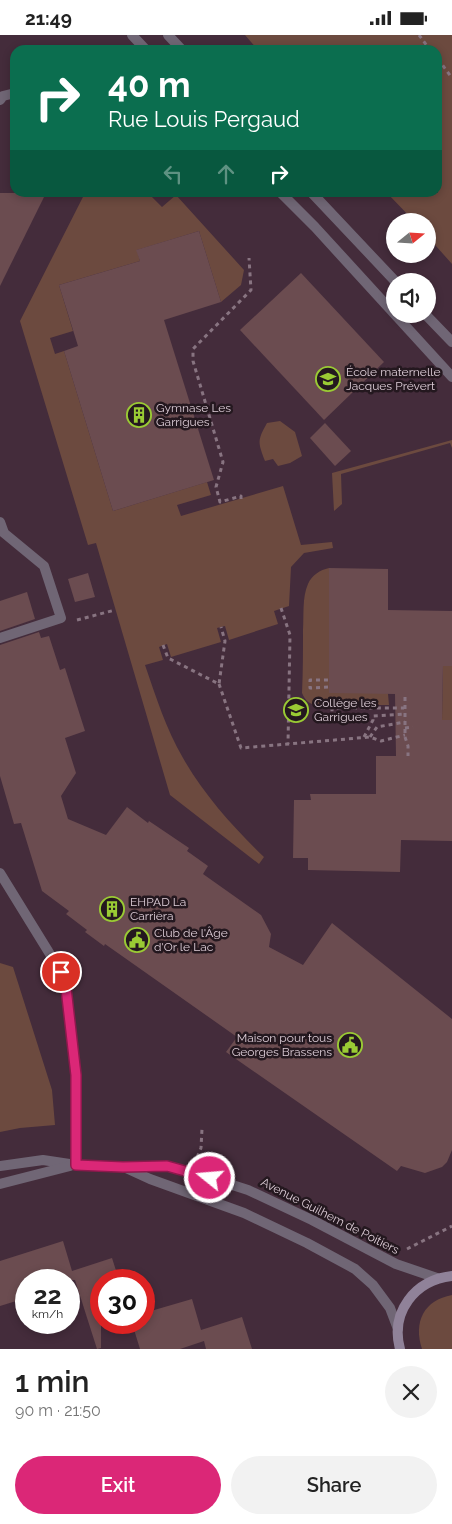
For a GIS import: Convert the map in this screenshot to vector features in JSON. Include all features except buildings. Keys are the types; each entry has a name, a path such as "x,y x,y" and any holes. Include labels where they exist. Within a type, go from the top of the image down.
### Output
{"main road":[{"path":"400,1349 398,1329 400,1316 405,1304 425,1284 437,1278 452,1276"}],"street":[{"path":"132,35 141,45"},
{"path":"168,35 177,45"},
{"path":"0,101 4,96 10,94"},
{"path":"285,197 315,227 452,377"},
{"path":"316,197 387,273"},
{"path":"434,323 452,342"},
{"path":"0,522 4,533 44,566 61,618 0,638"},
{"path":"0,873 61,972 66,988 76,1075 76,1165"},
{"name":"Avenue Guilhem de Poitiers","path":"0,1166 43,1160 76,1165 167,1166 192,1172 248,1189 396,1264 437,1278"},
{"name":"Avenue Guilhem de Poitiers","path":"0,1184 76,1165"},
{"name":"Avenue Guilhem de Poitiers","path":"123,1167 150,1179 244,1213 308,1243 355,1269 373,1285 390,1308 398,1329"}],"path":[{"path":"442,64 452,78"},
{"path":"241,499 241,496 220,502 216,487 223,462 193,361 193,349 251,290 249,258"},
{"path":"281,608 290,635 288,744"},
{"path":"80,620 115,610"},
{"path":"221,627 225,641 219,684 242,748 364,737 381,741 405,735"},
{"path":"163,645 168,659 219,684"},
{"path":"328,687 310,688 310,680 329,680"},
{"path":"405,697 404,722 408,757"},
{"path":"364,719 365,715 332,714 332,708 404,708"},
{"path":"364,737 373,719 373,715 404,714"},
{"path":"370,737 378,727 404,722"},
{"path":"405,728 413,727"},
{"path":"192,1172 201,1148 202,1129"}],"shaded area":[{"path":"245,35 452,35 452,264 436,246 436,213 406,213 391,197 442,197 442,45 254,45"},
{"path":"83,197 152,197 162,207 174,197 178,197 244,270 241,285 221,302 199,231 137,250 140,261 59,285 73,331 50,338 55,354 64,351 113,511 207,482 211,495 177,505 181,516 283,486 301,545 332,542 333,548 304,553 291,567 289,606 274,611 278,624 229,640 225,626 217,628 221,642 171,657 167,644 159,647 163,660 145,665 166,724 191,772 220,811 264,857 259,864 170,795 96,543 88,545 20,321"},
{"path":"280,421 295,432 302,456 290,463 278,466 273,459 265,461 260,442 261,434 267,423"},
{"path":"452,440 452,448 450,443 341,474 342,504 334,511 332,473"},
{"path":"329,568 388,694 389,705 315,705 304,698 302,693 305,595 312,578 319,572"},
{"path":"443,666 452,666 452,720 442,720"},
{"path":"0,963 13,967 52,1090 55,1125 0,1132"},
{"path":"452,1295 452,1349 422,1349 419,1330 423,1314 434,1302"}],"place":[{"name":"École maternelle Jacques Prévert","path":"328,379"},
{"name":"Gymnase Les Garrigues","path":"139,415"},
{"name":"Collège les Garrigues","path":"296,710"},
{"name":"EHPAD La Carrièra","path":"112,909"},
{"name":"Club de l'Âge d'Or le Lac","path":"137,940"},
{"name":"Maison pour tous Georges Brassens","path":"350,1045"}],"route":[{"path":"61,972 66,988 76,1075 76,1165 167,1166 210,1178"}]}
